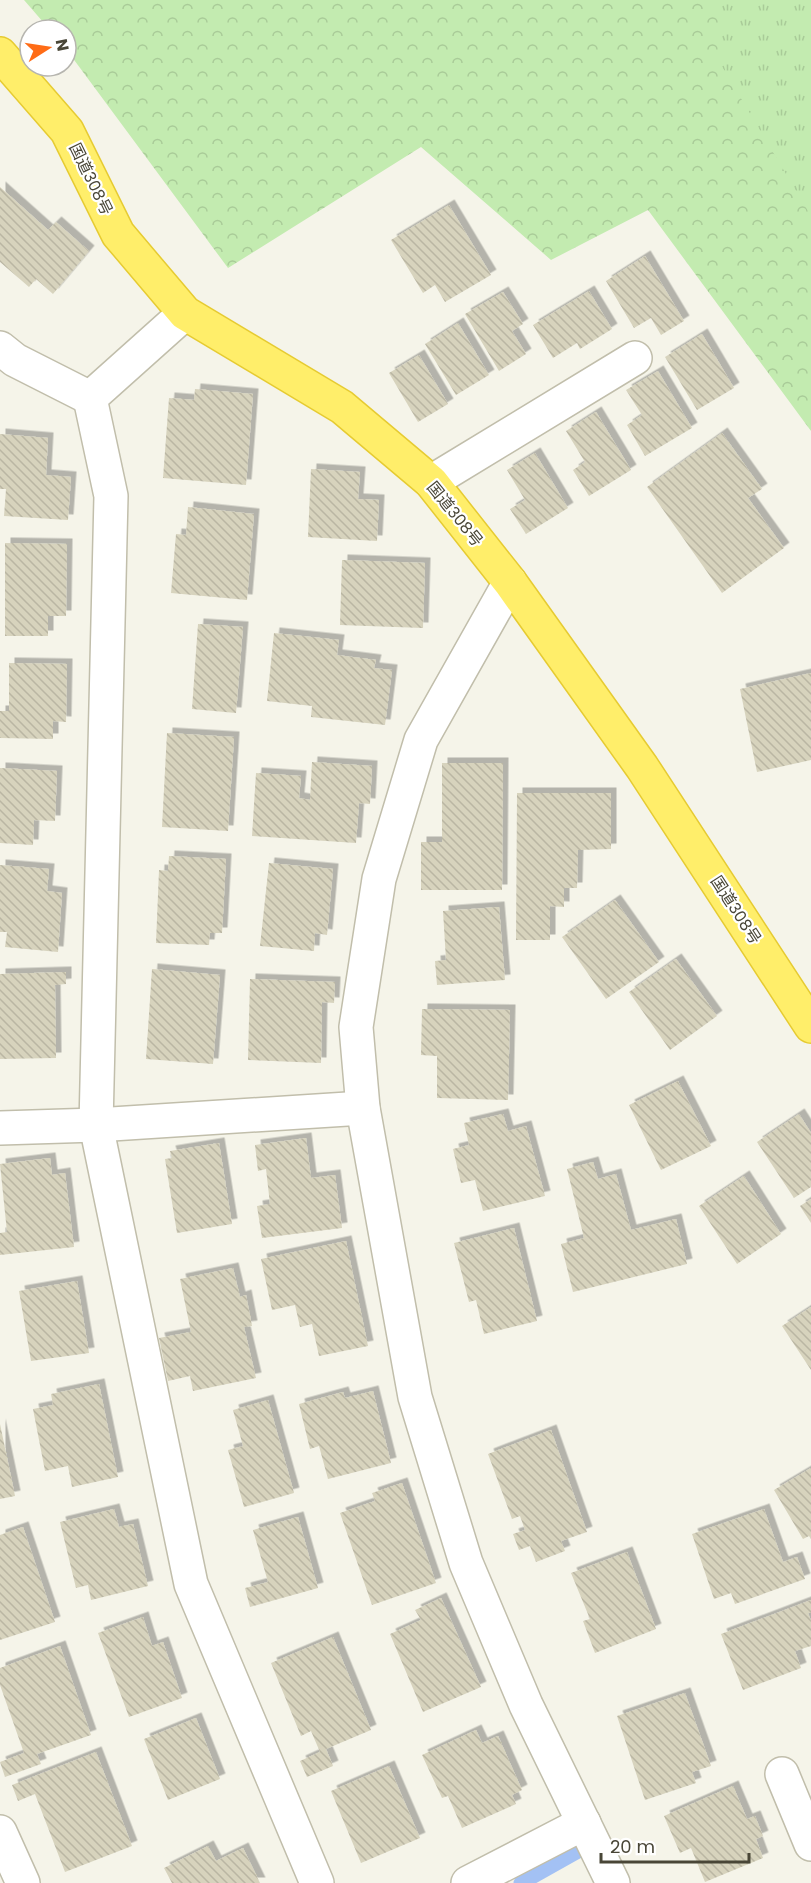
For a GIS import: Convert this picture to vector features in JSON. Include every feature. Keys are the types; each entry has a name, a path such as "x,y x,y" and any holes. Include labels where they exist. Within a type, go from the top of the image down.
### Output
{"highway":[{"name":"国道308号","path":"0,54 67,131 118,234 185,313 342,407 431,482 510,582 642,767 811,1026"}],"street":[{"path":"90,398 185,313"},
{"path":"0,348 15,360 90,398"},
{"path":"431,482 636,358"},
{"path":"90,398 111,496 96,1125 191,1584 317,1883"},
{"path":"510,582 422,740 379,879 356,1027 363,1108 415,1397 463,1552 526,1705 613,1883"},
{"path":"0,1128 96,1125 363,1108"},
{"path":"782,1774 811,1844"},
{"path":"468,1883 584,1823"},
{"path":"0,1832 23,1883"}],"green space":[{"path":"24,0 722,0 717,58 811,216 811,431 648,210 551,260 421,147 228,268 78,65 78,18 40,18"},
{"path":"613,0 811,0 811,389"}],"building":[{"path":"0,187 48,230 56,222 89,251 53,294 36,279 29,287 0,262"},
{"path":"449,205 491,275 445,302 435,285 423,293 391,240"},
{"path":"645,256 684,321 661,335 651,318 634,328 606,281"},
{"path":"589,291 612,329 580,349 577,343 553,358 533,325"},
{"path":"503,292 523,324 512,331 526,354 499,371 465,314"},
{"path":"458,323 489,375 456,395 425,344"},
{"path":"702,334 734,388 697,410 665,357"},
{"path":"419,355 448,404 418,422 389,373"},
{"path":"658,371 692,428 645,456 627,425 642,415 626,390"},
{"path":"195,389 253,394 246,485 163,478 169,398 194,400"},
{"path":"596,412 631,470 589,496 573,470 585,462 566,431"},
{"path":"722,433 762,489 748,498 784,548 722,593 647,487"},
{"path":"0,434 48,438 46,475 71,477 68,520 4,516 6,489 0,489"},
{"path":"535,453 568,508 526,534 510,509 525,500 507,470"},
{"path":"311,469 360,472 358,499 379,500 377,541 308,537"},
{"path":"188,507 254,514 247,600 171,593 176,534 186,535"},
{"path":"5,543 67,544 66,616 48,616 48,636 5,636"},
{"path":"342,560 425,563 423,628 340,625"},
{"path":"198,624 243,627 236,713 192,709"},
{"path":"274,633 339,640 337,655 376,660 374,668 392,670 385,725 311,717 312,706 267,701"},
{"path":"9,663 67,664 66,722 53,721 53,739 0,738 0,711 9,711"},
{"path":"811,673 811,760 757,772 740,689"},
{"path":"167,733 234,737 228,831 162,827"},
{"path":"312,762 372,766 370,804 359,803 356,843 252,836 256,773 301,776 299,798 310,800"},
{"path":"442,763 503,763 502,890 421,890 421,842 442,842"},
{"path":"0,768 57,771 55,821 34,820 33,845 0,843"},
{"path":"517,793 611,793 611,849 578,850 577,888 564,888 564,907 550,906 550,940 516,940"},
{"path":"169,856 226,859 222,933 210,933 209,945 156,943 159,870 168,871"},
{"path":"269,863 333,869 327,935 315,933 314,951 260,946"},
{"path":"0,865 49,869 47,891 62,893 58,952 5,947 7,932 0,932"},
{"path":"615,900 659,962 606,999 562,937"},
{"path":"499,907 505,980 437,985 435,961 446,960 443,911"},
{"path":"676,959 717,1016 670,1050 629,992"},
{"path":"152,969 220,975 213,1064 146,1059"},
{"path":"66,972 66,984 55,985 56,1058 0,1059 0,974"},
{"path":"250,979 335,982 334,1003 322,1002 321,1063 248,1060"},
{"path":"422,1009 510,1010 508,1100 437,1098 437,1056 421,1055"},
{"path":"678,1081 711,1146 661,1170 629,1105"},
{"path":"503,1114 508,1131 526,1126 545,1196 483,1211 475,1180 461,1183 453,1149 469,1145 464,1123"},
{"path":"799,1114 811,1133 811,1187 794,1198 757,1142"},
{"path":"306,1138 311,1178 335,1175 342,1228 262,1238 257,1206 270,1204 266,1169 258,1171 255,1145"},
{"path":"219,1143 232,1224 177,1233 165,1159 172,1158 170,1151"},
{"path":"50,1158 52,1175 65,1173 74,1247 0,1255 0,1233 7,1232 0,1164"},
{"path":"593,1162 598,1179 616,1174 631,1230 676,1219 687,1264 573,1292 561,1244 584,1238 567,1169"},
{"path":"744,1176 781,1234 737,1264 699,1206"},
{"path":"811,1199 811,1223 800,1206"},
{"path":"514,1228 537,1321 484,1334 476,1300 469,1302 454,1243"},
{"path":"346,1241 368,1346 319,1356 312,1324 300,1327 295,1305 272,1310 261,1259"},
{"path":"233,1268 240,1297 246,1295 252,1326 244,1327 256,1378 193,1391 190,1376 168,1381 159,1338 191,1332 180,1279"},
{"path":"77,1281 89,1353 31,1361 19,1291"},
{"path":"811,1307 811,1370 782,1326"},
{"path":"99,1384 118,1477 72,1487 68,1466 45,1471 33,1409 53,1405 51,1394"},
{"path":"373,1391 391,1463 328,1479 319,1446 310,1449 299,1404 343,1392 345,1398"},
{"path":"268,1400 294,1493 244,1507 228,1450 243,1446 233,1410"},
{"path":"0,1424 15,1496 0,1499"},
{"path":"551,1430 587,1532 561,1541 565,1551 536,1562 530,1546 519,1550 513,1534 525,1530 520,1516 512,1519 488,1454"},
{"path":"811,1468 811,1539 809,1536 803,1539 774,1490"},
{"path":"402,1483 436,1583 372,1605 340,1513 375,1501 372,1493"},
{"path":"114,1509 119,1527 133,1524 148,1586 91,1600 88,1585 76,1588 60,1522"},
{"path":"764,1509 783,1562 797,1557 805,1579 735,1604 731,1593 714,1599 692,1534"},
{"path":"298,1517 318,1588 250,1607 245,1588 268,1582 253,1530"},
{"path":"23,1527 55,1622 0,1640 0,1535"},
{"path":"627,1552 656,1629 595,1653 583,1621 590,1619 571,1573"},
{"path":"441,1598 481,1687 423,1712 390,1634 421,1620 415,1610"},
{"path":"811,1600 811,1613 808,1613 811,1621 811,1646 795,1651 801,1668 743,1690 721,1634"},
{"path":"143,1617 152,1646 163,1642 182,1698 129,1717 98,1633"},
{"path":"333,1637 371,1730 326,1749 333,1766 307,1777 300,1761 320,1752 311,1731 301,1736 271,1663"},
{"path":"60,1646 91,1735 37,1754 41,1764 5,1777 0,1762 24,1753 0,1685 0,1668"},
{"path":"685,1693 711,1766 692,1772 696,1783 645,1800 617,1716"},
{"path":"196,1718 220,1779 168,1800 144,1739"},
{"path":"476,1730 482,1743 498,1736 522,1790 512,1795 516,1804 462,1828 448,1796 442,1798 422,1755"},
{"path":"96,1752 132,1846 65,1872 35,1794 18,1801 12,1785"},
{"path":"389,1766 420,1838 361,1863 331,1791"},
{"path":"733,1786 747,1819 755,1816 763,1836 756,1839 763,1858 705,1882 691,1848 680,1853 664,1816"},
{"path":"208,1846 216,1861 243,1848 260,1883 172,1883 164,1868"}],"waterway":[{"path":"521,1883 587,1846"}]}
